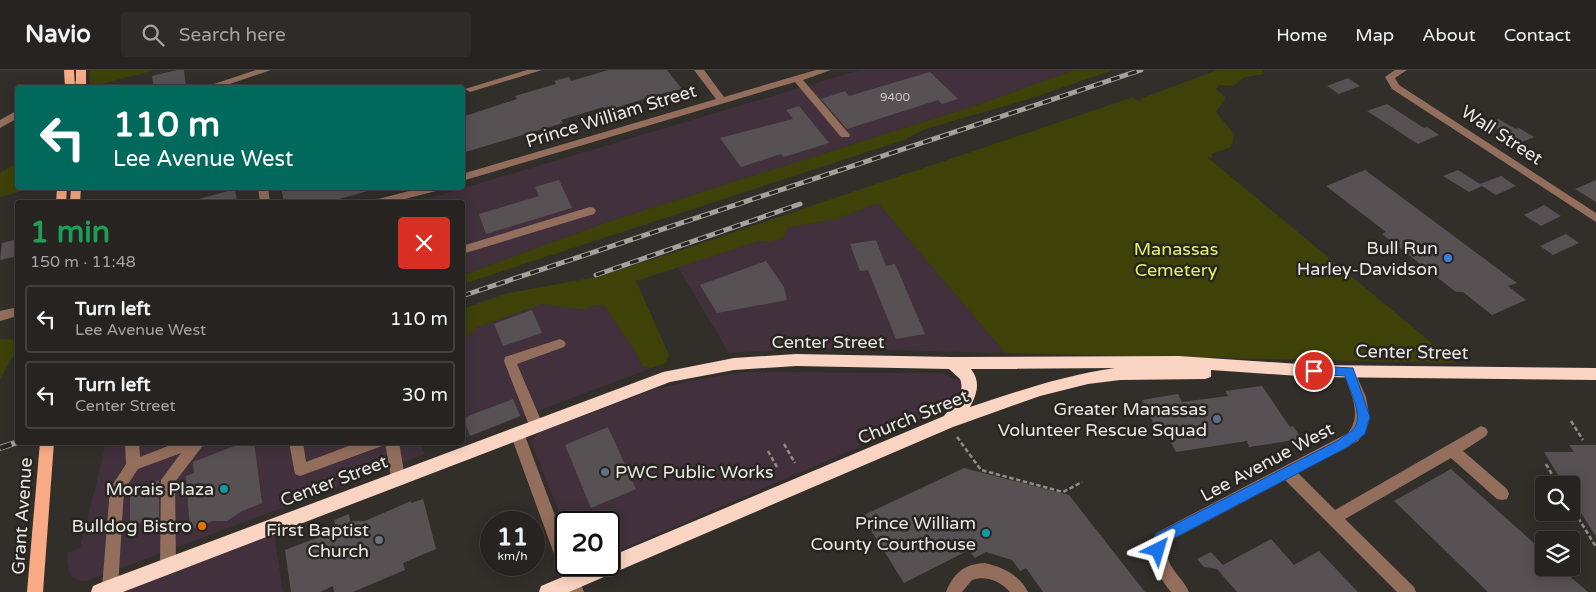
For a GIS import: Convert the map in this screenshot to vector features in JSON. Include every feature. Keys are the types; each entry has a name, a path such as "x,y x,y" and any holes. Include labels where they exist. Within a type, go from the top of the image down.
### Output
{"highway":[{"name":"Center Street","path":"105,590 669,376 734,364 796,360 952,363 1179,362 1314,371 1596,374"},
{"path":"947,422 963,406 970,394 966,374 952,363"},
{"name":"Church Street","path":"548,592 574,587 947,422 1039,390 1088,378 1120,374 1314,371"}],"main road":[{"path":"67,85 69,70"},
{"path":"81,70 81,85"},
{"name":"Grant Avenue","path":"35,592 46,445"}],"street":[{"path":"216,85 266,70"},
{"path":"470,89 537,70"},
{"path":"699,70 722,101"},
{"name":"Prince William Street","path":"465,177 826,70"},
{"name":"Wall Street","path":"1402,70 1393,74 1390,81 1398,90 1596,218"},
{"path":"797,79 845,135"},
{"path":"0,125 15,115"},
{"path":"389,200 425,190"},
{"path":"465,249 590,211"},
{"path":"0,316 15,312"},
{"path":"536,425 510,361 560,344"},
{"name":"Lee Avenue West","path":"1180,592 1160,563 1158,550 1161,538 1343,444 1360,430 1364,417 1349,372"},
{"path":"1334,518 1481,432"},
{"path":"517,433 574,587"},
{"path":"105,590 118,490 132,465 132,445"},
{"path":"132,465 189,445"},
{"path":"168,566 168,480 195,445"},
{"path":"296,445 300,470 369,445"},
{"path":"392,445 398,478"},
{"path":"1452,450 1502,494"},
{"path":"1288,472 1408,592"},
{"path":"954,592 961,580 969,573 985,570 1008,578 1020,592"}],"path":[{"path":"1571,421 1583,440"},
{"path":"958,437 982,470 1062,492 1082,482"},
{"path":"784,444 795,463"},
{"path":"768,451 778,469"},
{"path":"1546,464 1553,476"},
{"path":"1580,521 1596,547"}],"shaded area":[{"path":"860,70 1074,70 980,104 607,222 465,274 465,200 424,200 457,190 465,190 465,188"},
{"path":"878,203 1005,353 808,348 729,353 678,267 759,241 770,242 787,228 840,218"},
{"path":"543,304 584,310 592,306 604,305 636,353 642,366 651,368 465,438 465,339 476,328"},
{"path":"746,372 942,373 962,382 965,388 953,406 620,550 620,511 559,511 531,441 540,432 653,390 695,380"},
{"path":"105,445 420,445 425,454 89,580 79,581 70,576 67,553 80,548"},
{"path":"274,534 283,592 123,592"}],"green space":[{"path":"90,70 155,70 98,85 90,85"},
{"path":"1074,70 1113,70 1029,99 925,129 904,140 465,283 465,274 607,222 980,104"},
{"name":"Manassas Cemetery","path":"1218,70 1262,70 1264,74 1245,77 1233,86 1219,85 1216,89 1225,97 1224,102 1216,111 1232,131 1233,141 1231,147 1212,154 1212,158 1207,157 1456,363 1005,353 878,203 840,218 787,228 784,237 770,242 759,241 636,281 669,355 666,363 651,368 642,366 636,353 604,305 592,306 584,310 543,304 476,328 465,339 465,308 504,294 596,277 676,252 1133,97 1140,102 1142,98"},
{"path":"15,164 15,190 26,190 0,197 0,173"},
{"path":"0,339 15,340 15,353 0,379"}],"building":[{"path":"184,70 186,85 154,85 152,76"},
{"path":"608,70 667,70 682,89 606,111 603,107 561,120 563,123 465,152 465,116 517,99 515,96 556,84 554,81 569,77 571,81"},
{"path":"930,72 958,99 942,104 938,100 847,129 821,99 845,91 849,96"},
{"path":"1348,78 1360,86 1339,94 1327,86"},
{"path":"1387,104 1424,128 1427,127 1439,135 1418,144 1367,111"},
{"path":"799,106 829,143 784,157 781,154 741,167 720,138 793,119 786,110"},
{"path":"1498,119 1534,137 1515,145 1500,136 1504,134 1493,126"},
{"name":"Bull Run Harley-Davidson","path":"1365,170 1517,283 1508,286 1526,300 1492,315 1463,292 1456,292 1382,234 1386,232 1326,186"},
{"path":"1458,170 1480,184 1501,176 1516,186 1496,195 1482,186 1469,192 1443,176"},
{"path":"559,180 572,208 486,234 479,214 539,196 535,187"},
{"path":"1596,180 1596,202 1575,189"},
{"path":"235,190 237,200 199,200"},
{"path":"281,190 368,190 335,200 284,200"},
{"path":"1544,205 1561,216 1541,226 1524,215"},
{"path":"1566,234 1579,243 1553,255 1540,246"},
{"path":"15,240 15,257 0,260 2,243"},
{"path":"876,240 886,266 895,264 925,334 896,339 868,270 860,271 850,244"},
{"path":"766,261 784,287 787,300 717,313 700,285"},
{"path":"532,310 542,333 503,346 494,324"},
{"name":"Greater Manassas Volunteer Rescue Squad","path":"1262,386 1290,427 1293,426 1302,439 1249,447 1247,441 1176,452 1161,423 1154,424 1142,400 1178,394 1182,402 1228,396 1225,391"},
{"path":"513,399 520,416 470,436 465,423 465,417"},
{"path":"608,427 636,489 591,508 565,445"},
{"name":"Morais Plaza","path":"237,445 254,445 262,503 242,511 227,521 213,521 190,530 186,476 194,473 193,462"},
{"path":"1569,445 1596,445 1596,537 1580,511 1580,476 1559,476 1544,452 1574,452"},
{"name":"Prince William County Courthouse","path":"964,468 1069,495 1145,592 1043,592 1026,568 1020,571 1012,560 986,552 975,558 969,550 904,583 862,516"},
{"path":"1451,469 1535,544 1535,576 1569,576 1588,592 1488,592 1394,501"},
{"path":"159,480 159,517 130,526 130,490"},
{"name":"First Baptist Church","path":"423,499 436,549 403,563 405,570 353,592 334,592 333,586 320,592 291,592 285,550 324,535 323,531 336,526 334,520 349,514 350,521 365,521 411,501 411,503"},
{"path":"1271,539 1294,565 1319,551 1358,592 1237,592 1217,569 1204,567 1197,559 1211,552 1223,565"}],"railway":[{"path":"465,295 1141,70"},
{"path":"596,275 800,204"},
{"path":"0,448 15,443"}],"place":[{"name":"Bull Run Harley-Davidson","path":"1448,258"},
{"name":"Greater Manassas Volunteer Rescue Squad","path":"1217,419"},
{"name":"PWC Public Works","path":"605,472"},
{"name":"Morais Plaza","path":"224,489"},
{"name":"Bulldog Bistro","path":"202,526"},
{"name":"Prince William County Courthouse","path":"986,533"},
{"name":"First Baptist Church","path":"379,540"}],"route":[{"path":"1158,550 1161,538 1343,444 1360,430 1364,417 1349,372 1314,371"}]}
